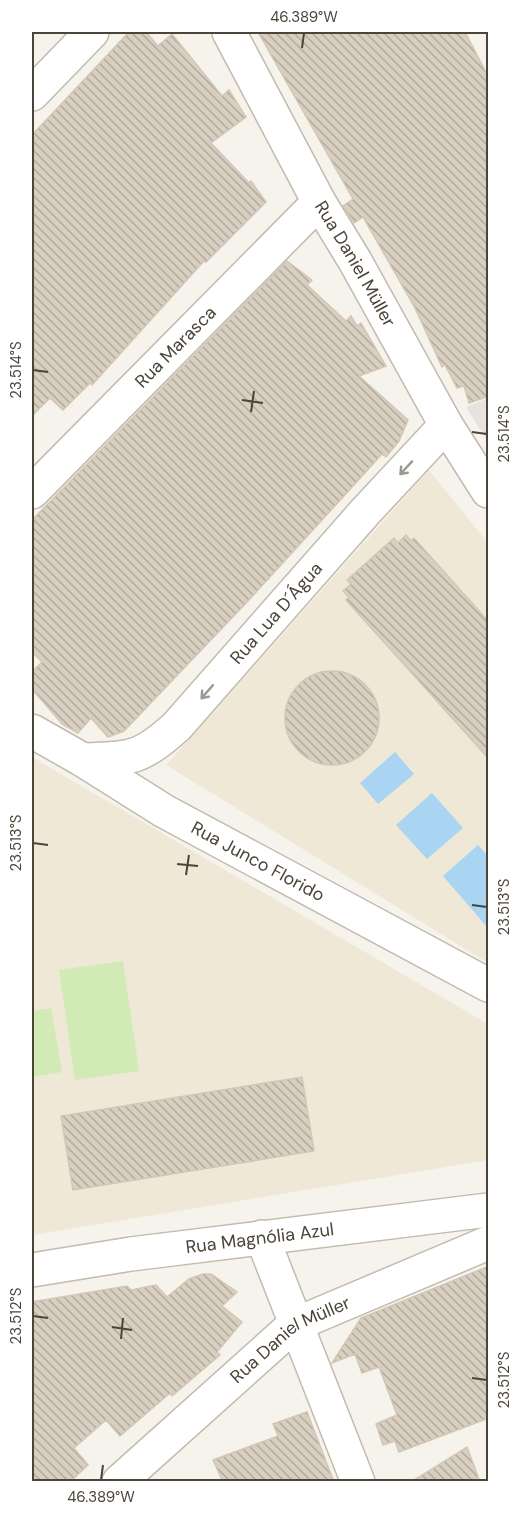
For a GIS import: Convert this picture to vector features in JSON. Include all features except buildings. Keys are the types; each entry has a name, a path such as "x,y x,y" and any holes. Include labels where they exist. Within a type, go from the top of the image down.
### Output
{"street":[{"path":"32,94 92,32"},
{"name":"Rua Daniel Müller","path":"229,32 319,202 355,261 446,425 489,491"},
{"name":"Rua Marasca","path":"32,492 319,202"},
{"name":"Rua Lua D´Água","path":"83,760 126,758 153,748 177,726 365,512 446,425"},
{"name":"Rua Junco Florido","path":"32,731 164,811 489,985"},
{"name":"Rua Magnólia Azul","path":"32,1270 262,1237 489,1210"},
{"path":"262,1237 294,1325 358,1482"},
{"name":"Rua Daniel Müller","path":"119,1482 294,1325 489,1243"}],"shaded area":[{"path":"488,398 488,442 466,407"},
{"path":"429,470 488,543 488,963 166,765"},
{"path":"32,757 488,1024 488,1160 32,1235"}],"green space":[{"path":"123,961 139,1071 75,1080 59,970"},
{"path":"51,1008 62,1072 32,1077 32,1011"}],"water":[{"path":"395,752 414,774 378,804 360,783"},
{"path":"432,793 463,828 427,859 396,825"},
{"path":"478,845 488,856 488,928 443,876"}]}
